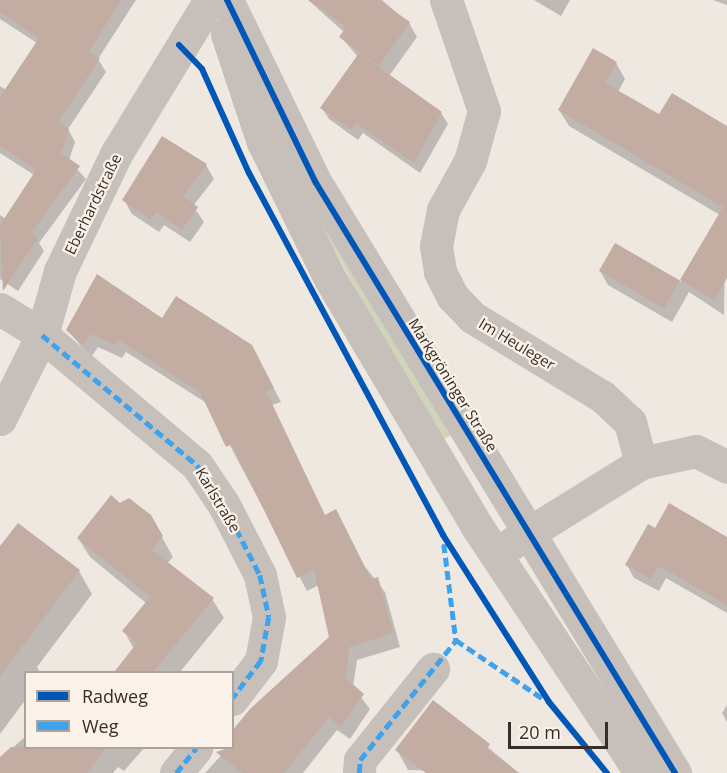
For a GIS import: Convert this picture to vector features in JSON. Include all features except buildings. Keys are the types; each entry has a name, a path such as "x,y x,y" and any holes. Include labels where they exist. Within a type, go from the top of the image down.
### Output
{"street":[{"name":"Eberhardstraße","path":"0,419 42,335 60,271 116,154 210,0"},
{"path":"222,0 230,55 263,142 329,277 495,554 640,773"},
{"name":"Markgröninger Straße","path":"227,0 316,183 675,773"},
{"name":"Im Heuleger","path":"446,0 484,111 470,161 443,210 436,246 440,272 472,317 603,397 630,422 641,463"},
{"name":"Karlstraße","path":"0,309 42,335 197,465 224,505 260,575 269,616 261,662 234,696"},
{"path":"495,554 641,463 696,451 727,467"},
{"path":"359,773 360,760 433,669"},
{"path":"176,773 194,749"}],"green space":[{"path":"292,169 453,434 437,443"}],"marked path":[{"path":"42,335 197,465 224,505 260,575 269,617 261,661 234,696"},
{"path":"444,544 456,640"},
{"path":"359,773 360,760 456,640 542,698"},
{"path":"176,773 195,749"}],"cycle path":[{"path":"227,0 316,183 675,773"},
{"path":"179,45 202,69 249,173 443,535 549,702 607,773"}]}
